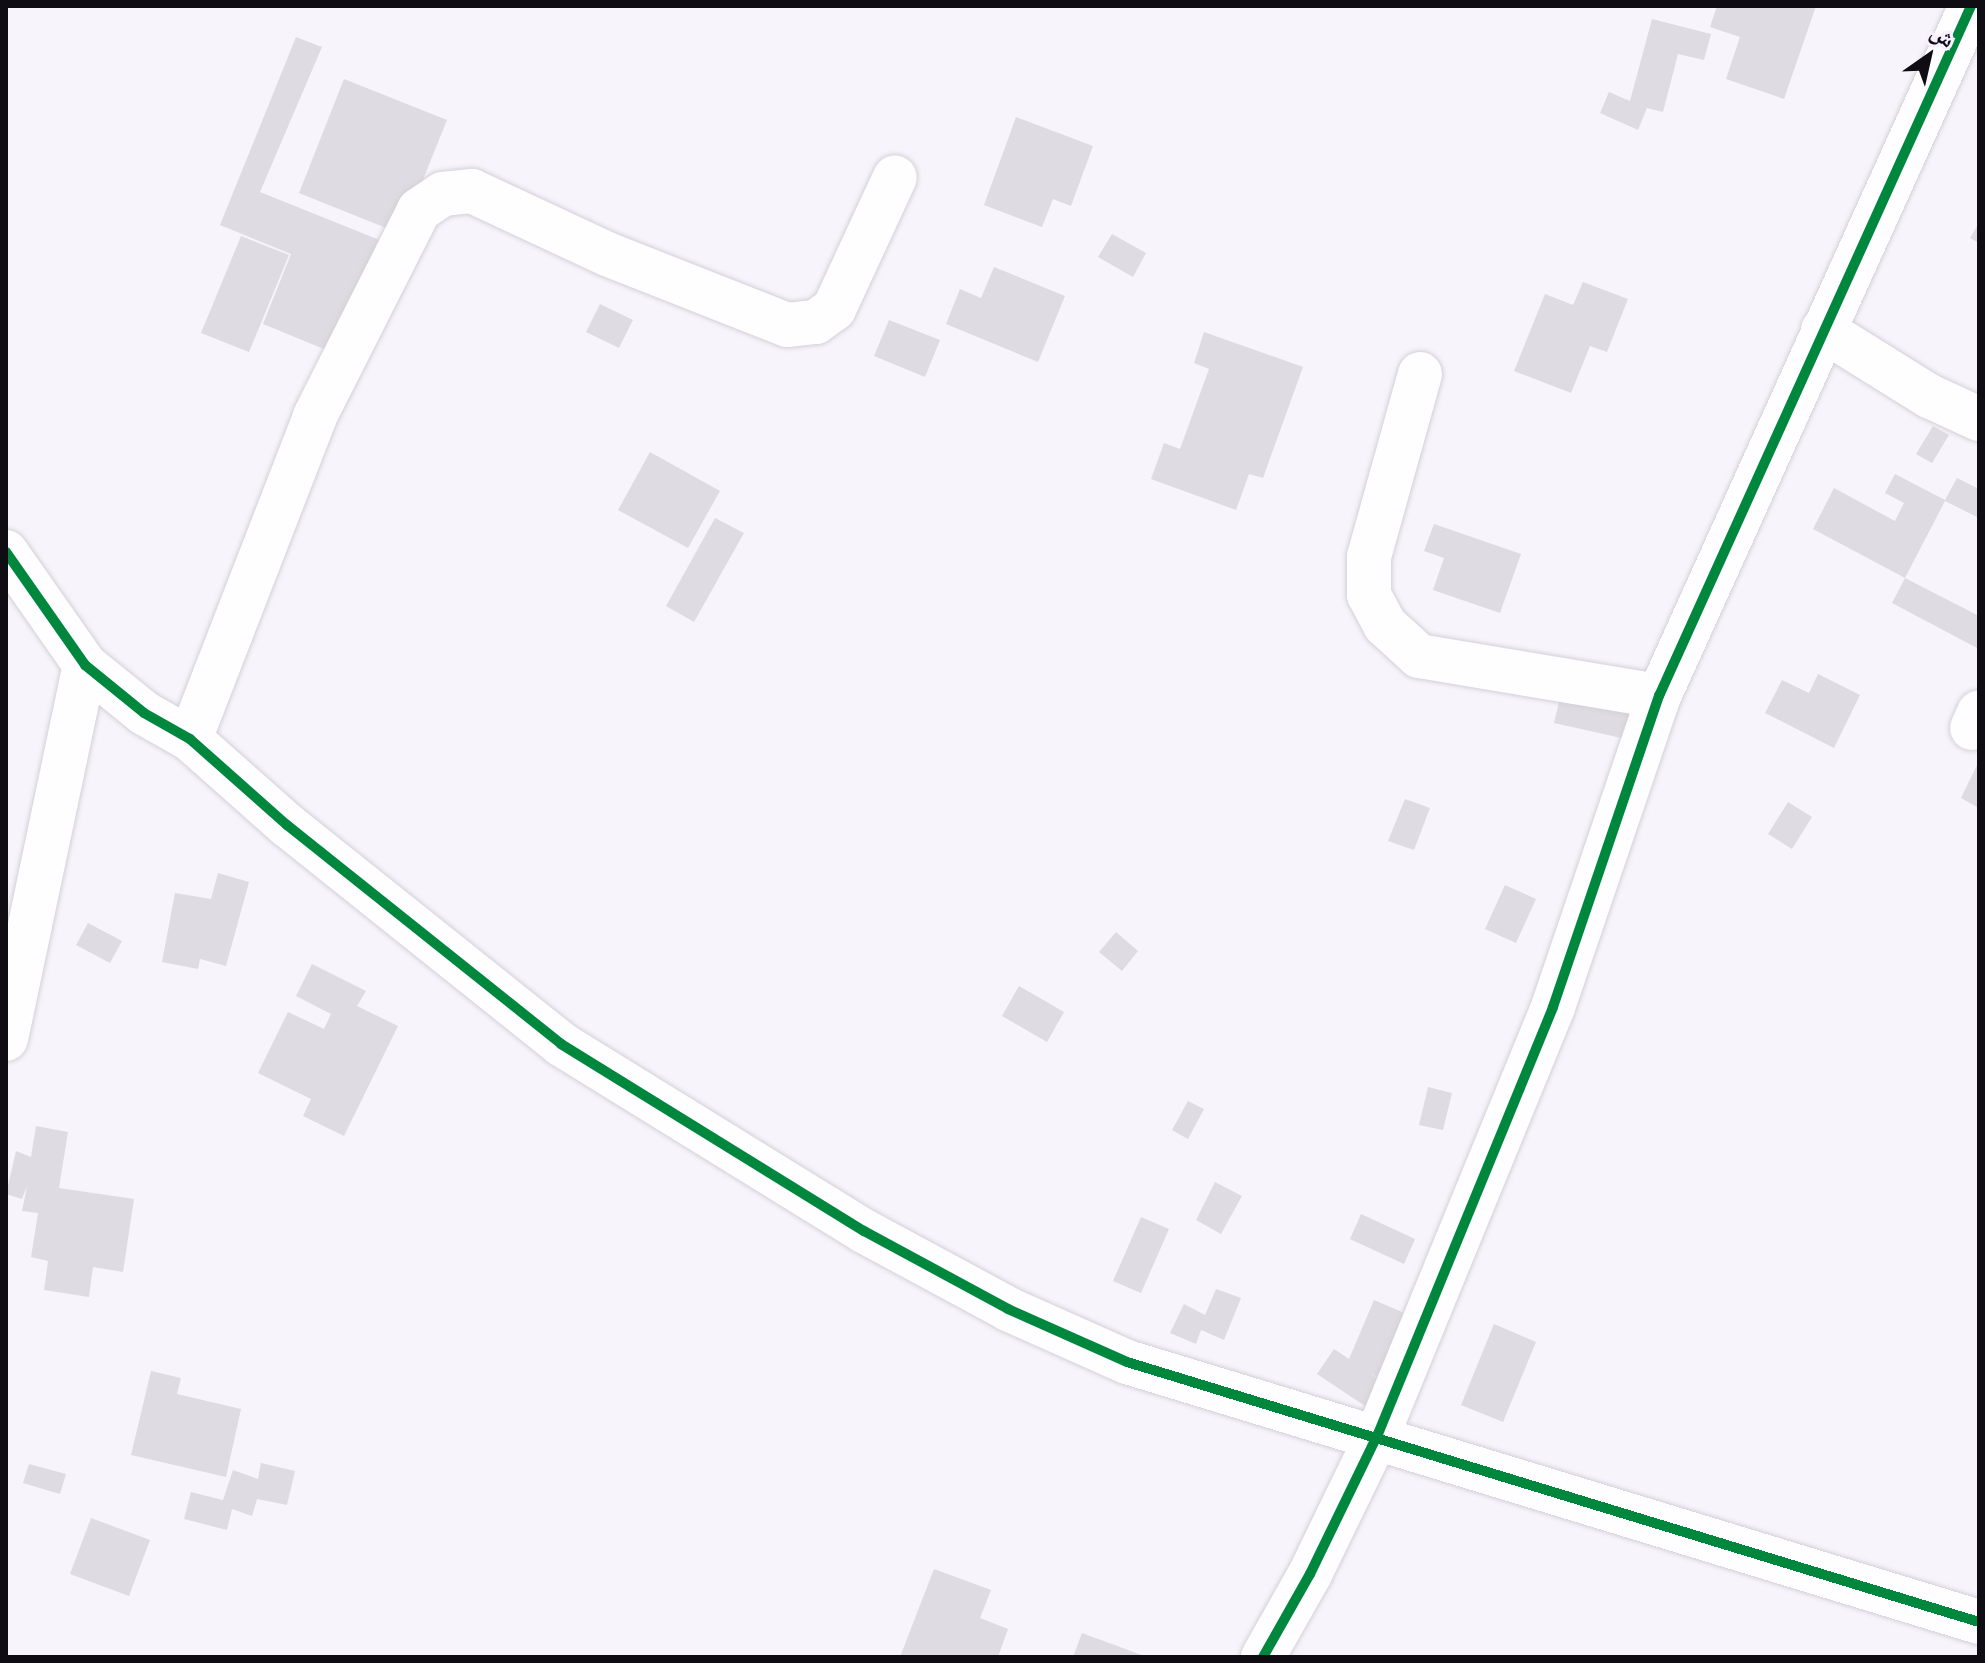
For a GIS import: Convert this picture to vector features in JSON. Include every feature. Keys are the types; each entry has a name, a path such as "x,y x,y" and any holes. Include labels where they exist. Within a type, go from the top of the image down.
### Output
{"street":[{"path":"1263,1657 1310,1574 1378,1434 1547,1021 1619,825 1659,696 1971,6"},
{"path":"190,739 315,416 419,210 443,194 472,191 607,254 787,325 816,322 834,309 895,177"},
{"path":"1823,330 1929,396 1979,419"},
{"path":"1420,374 1369,557 1369,595 1385,625 1419,656 1659,696"},
{"path":"6,552 85,665 144,713 190,739 287,825 561,1044 864,1231 1008,1309 1127,1362 1378,1434 1733,1549 1979,1622"},
{"path":"6,1039 85,665"}],"building":[{"path":"1717,6 1816,6 1784,99 1726,79 1740,37 1710,27"},
{"path":"1652,19 1711,34 1704,60 1678,54 1663,112 1647,108 1638,130 1600,113 1609,92 1630,101"},
{"path":"296,37 322,47 260,192 387,243 341,356 263,324 291,254 220,225"},
{"path":"344,79 447,120 401,234 299,193"},
{"path":"1016,117 1093,146 1071,206 1053,199 1042,227 984,205"},
{"path":"1979,223 1979,243 1970,238"},
{"path":"1112,234 1146,253 1133,277 1098,257"},
{"path":"241,236 289,255 249,352 201,333"},
{"path":"994,267 1065,296 1038,362 946,324 960,289 981,298"},
{"path":"1583,282 1628,299 1607,352 1590,346 1571,393 1514,371 1545,294 1573,305"},
{"path":"600,304 633,320 619,348 586,332"},
{"path":"889,320 940,340 925,377 874,356"},
{"path":"1204,332 1303,367 1263,478 1249,474 1236,510 1151,479 1164,443 1180,449 1209,369 1194,363"},
{"path":"1933,426 1949,435 1932,463 1916,454"},
{"path":"650,452 720,491 688,548 618,510"},
{"path":"1895,474 1945,500 1957,478 1979,489 1979,518 1945,501 1905,578 1813,529 1834,488 1895,521 1904,503 1885,493"},
{"path":"715,518 744,533 694,622 666,606"},
{"path":"1434,524 1521,554 1500,613 1433,590 1444,558 1424,551"},
{"path":"1905,578 1979,616 1979,649 1892,603"},
{"path":"1818,674 1860,695 1834,748 1765,713 1782,680 1809,693"},
{"path":"1564,681 1653,701 1644,743 1554,723"},
{"path":"1979,761 1979,803 1977,807 1961,798"},
{"path":"1405,799 1430,808 1414,850 1388,841"},
{"path":"1788,802 1812,817 1792,849 1768,834"},
{"path":"218,873 249,882 226,966 200,959 198,969 162,962 175,893 211,899"},
{"path":"1505,885 1536,899 1516,943 1485,929"},
{"path":"88,923 122,941 110,963 76,945"},
{"path":"1116,932 1138,951 1122,971 1099,952"},
{"path":"312,964 366,991 357,1006 398,1026 344,1136 303,1116 311,1099 258,1073 288,1012 324,1029 331,1014 296,996"},
{"path":"1019,986 1064,1012 1047,1042 1002,1016"},
{"path":"1428,1087 1452,1093 1443,1130 1419,1125"},
{"path":"1188,1101 1204,1109 1188,1139 1172,1130"},
{"path":"36,1126 68,1132 59,1188 134,1199 123,1272 93,1267 89,1297 44,1290 48,1261 31,1257 38,1213 22,1211 27,1186 22,1199 6,1194 16,1151 31,1157"},
{"path":"1215,1182 1242,1196 1221,1234 1196,1220"},
{"path":"1361,1214 1415,1239 1404,1264 1350,1239"},
{"path":"1141,1217 1169,1229 1141,1293 1113,1281"},
{"path":"1216,1289 1241,1298 1224,1340 1201,1330 1196,1344 1170,1333 1184,1304 1205,1315"},
{"path":"1374,1300 1423,1321 1395,1385 1371,1374 1382,1381 1365,1406 1317,1374 1334,1349 1349,1359"},
{"path":"1494,1324 1536,1342 1503,1422 1461,1405"},
{"path":"151,1371 181,1378 177,1394 241,1409 226,1477 131,1455"},
{"path":"261,1463 295,1471 287,1505 257,1499 252,1516 232,1509 227,1530 184,1519 191,1492 223,1500 233,1470 258,1479"},
{"path":"29,1464 66,1474 60,1494 23,1483"},
{"path":"91,1518 150,1540 129,1596 70,1574"},
{"path":"934,1569 991,1590 980,1618 1008,1629 998,1657 900,1657"},
{"path":"1082,1633 1147,1657 1073,1657"}],"cycle path":[{"path":"1263,1657 1310,1574 1378,1434 1553,1007 1659,696 1971,6"},
{"path":"6,552 85,665 144,713 190,739 287,825 561,1044 864,1231 1008,1309 1127,1362 1979,1622"}]}
